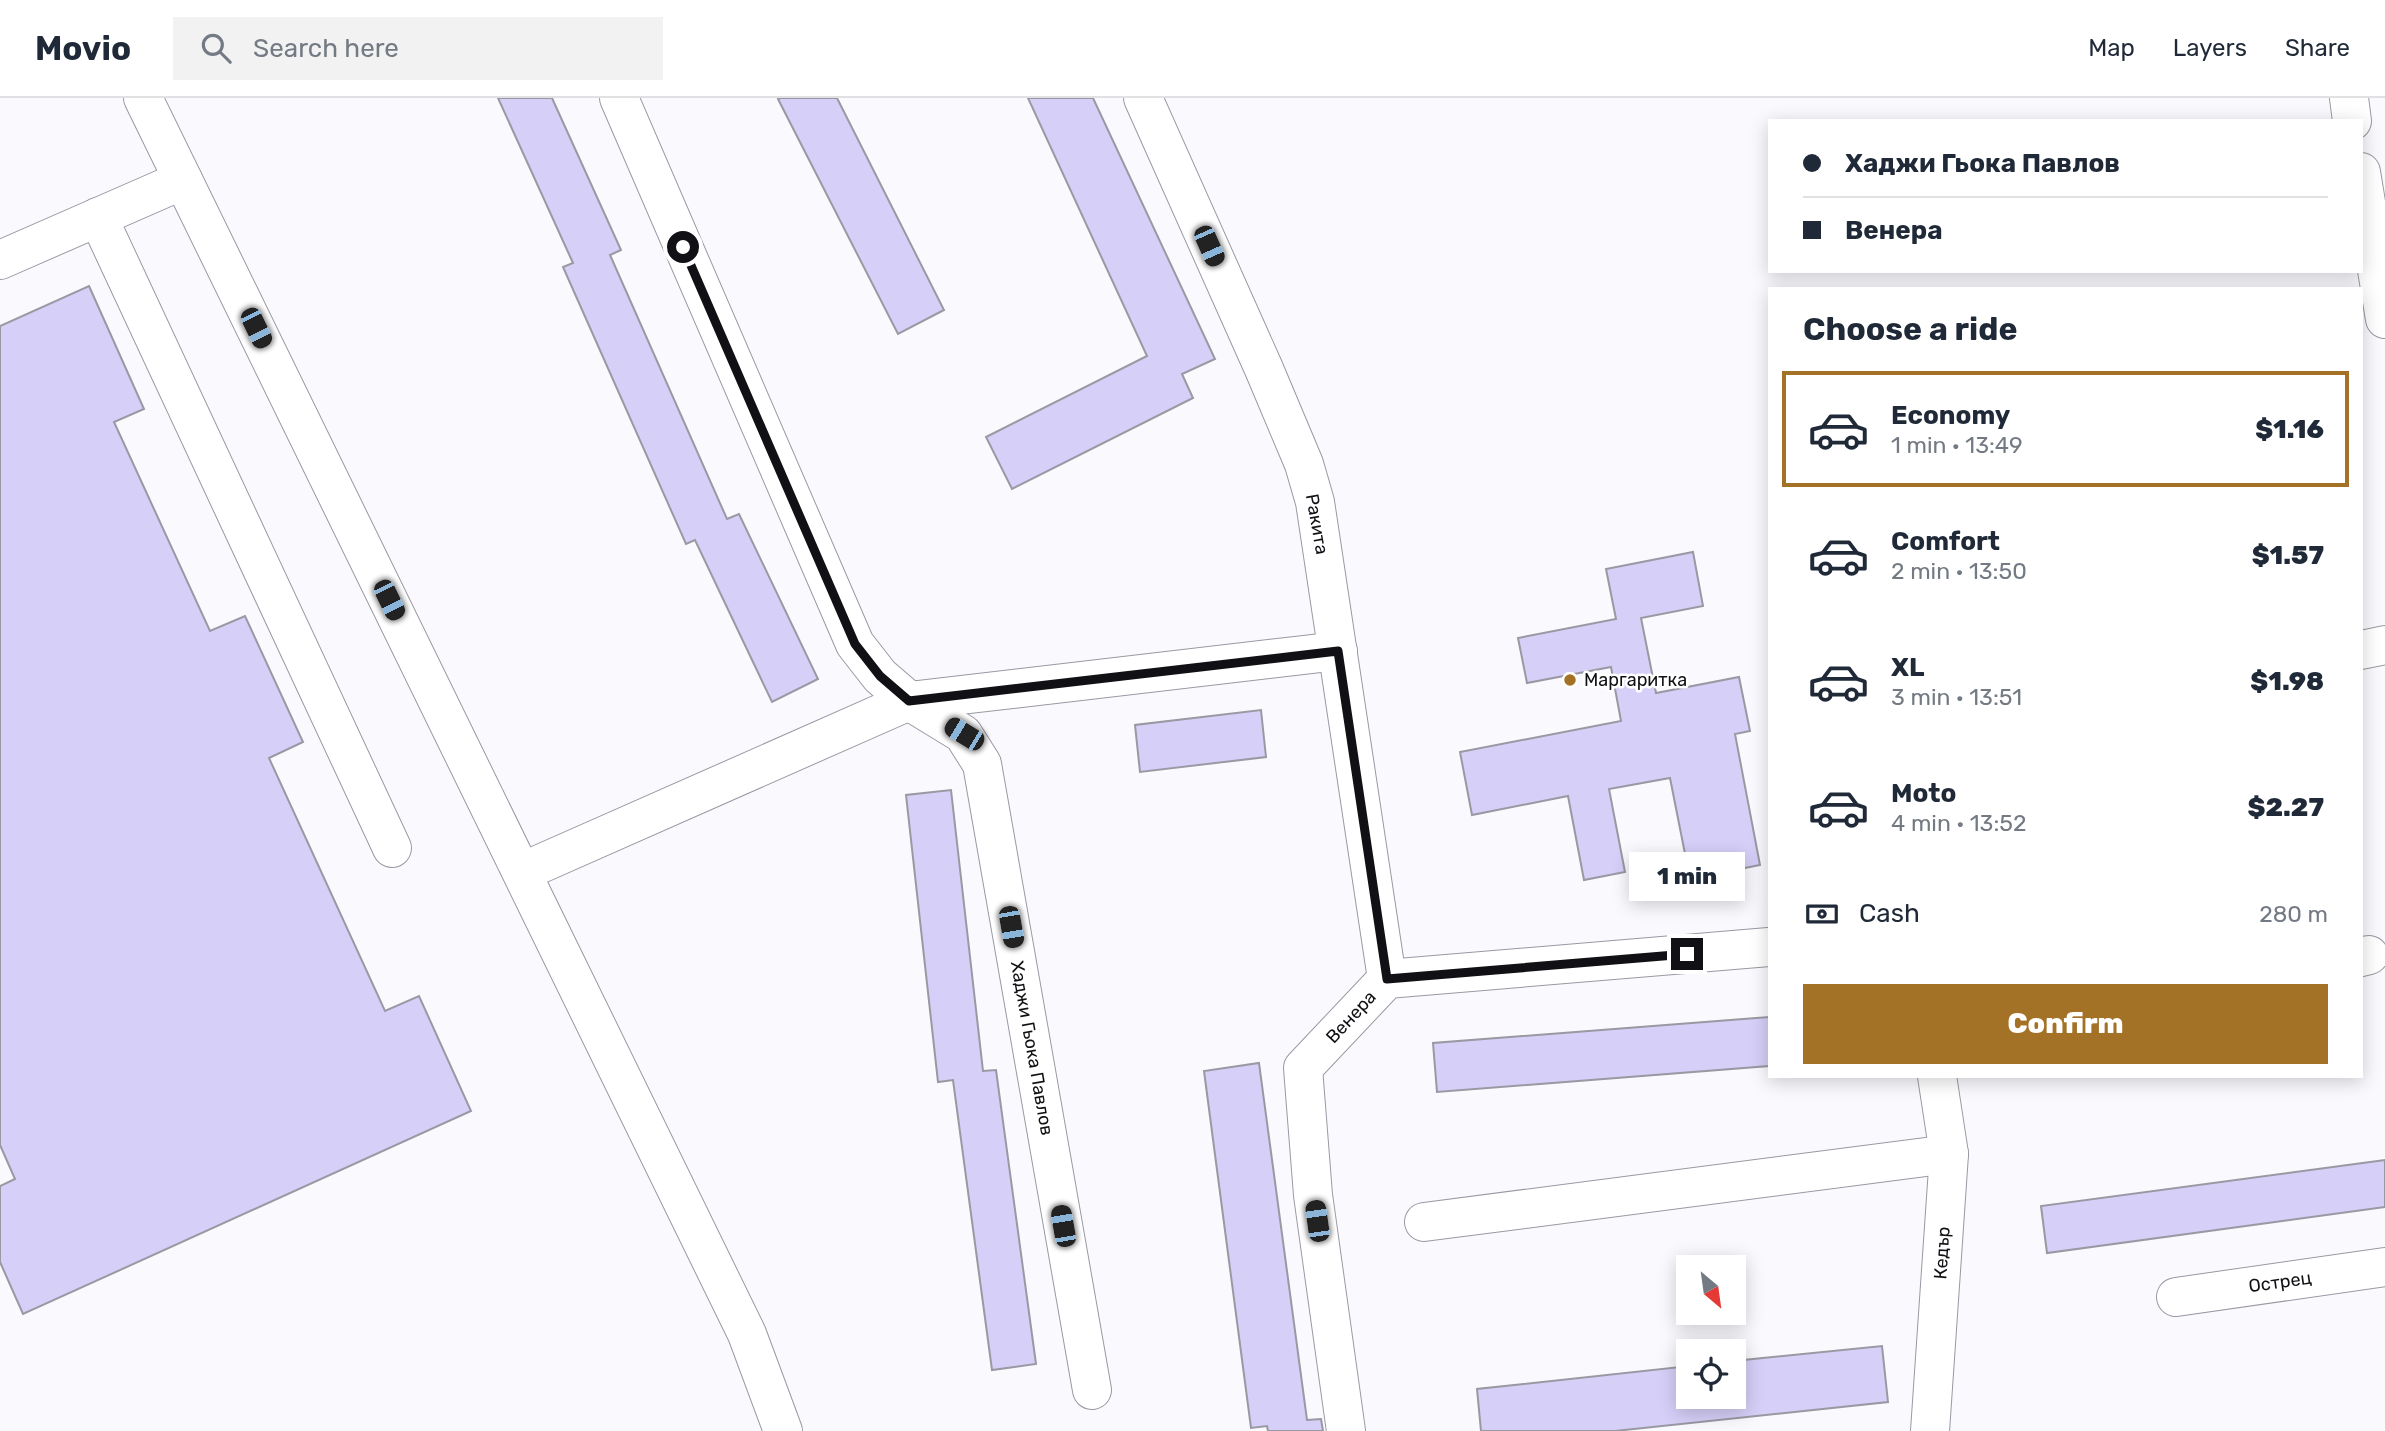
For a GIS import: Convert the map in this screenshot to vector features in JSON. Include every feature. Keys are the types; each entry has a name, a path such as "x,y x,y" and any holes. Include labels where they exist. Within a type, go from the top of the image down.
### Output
{"street":[{"name":"Хаджи Гьока Павлов","path":"619,98 855,644 880,676 909,701 964,734 982,764 1092,1390"},
{"name":"Ракита","path":"1143,98 1304,464 1315,502 1387,979"},
{"path":"2348,98 2352,119"},
{"path":"148,99 183,180 747,1334 783,1431"},
{"path":"0,260 183,180"},
{"path":"2363,184 2384,308"},
{"path":"98,217 392,848"},
{"path":"2363,650 2385,645"},
{"path":"522,872 909,701 1338,651"},
{"name":"Венера","path":"1346,1431 1313,1195 1303,1068 1387,979 1768,947"},
{"name":"Кедър","path":"1930,1431 1950,1154 1937,1078"},
{"path":"1424,1222 1950,1154"},
{"name":"Острец","path":"2176,1297 2385,1268"}],"building":[{"path":"498,98 552,98 621,250 610,255 727,519 739,514 818,679 772,702 695,540 686,544 563,267 573,263"},
{"path":"837,98 944,310 898,334 778,99"},
{"path":"1028,98 1093,98 1215,359 1182,374 1193,398 1012,489 986,437 1147,356"},
{"path":"89,286 144,409 114,422 210,631 245,616 303,742 269,758 385,1011 419,996 471,1111 23,1314 0,1262 0,1186 15,1179 0,1145 0,326"},
{"path":"1693,552 1703,606 1641,618 1656,693 1739,677 1750,731 1735,734 1760,865 1690,879 1670,778 1609,789 1625,872 1584,880 1568,796 1472,815 1460,752 1621,721 1611,667 1527,683 1518,638 1616,619 1606,569"},
{"path":"1261,710 1266,757 1140,772 1135,725"},
{"path":"951,790 983,1071 996,1070 1036,1364 992,1370 953,1080 938,1082 906,795"},
{"path":"1768,1017 1768,1066 1437,1092 1433,1043"},
{"path":"1259,1063 1307,1420 1321,1419 1323,1431 1268,1431 1267,1426 1251,1428 1204,1071"},
{"path":"2385,1160 2385,1207 2047,1253 2041,1206"},
{"path":"1882,1346 1888,1402 1615,1431 1481,1431 1477,1389 1676,1367 1676,1409 1746,1409 1746,1360"}],"place":[{"name":"Маргаритка","path":"1570,680"}],"route":[{"path":"683,247 855,644 880,676 909,701 1338,651 1387,979 1687,954"}]}
